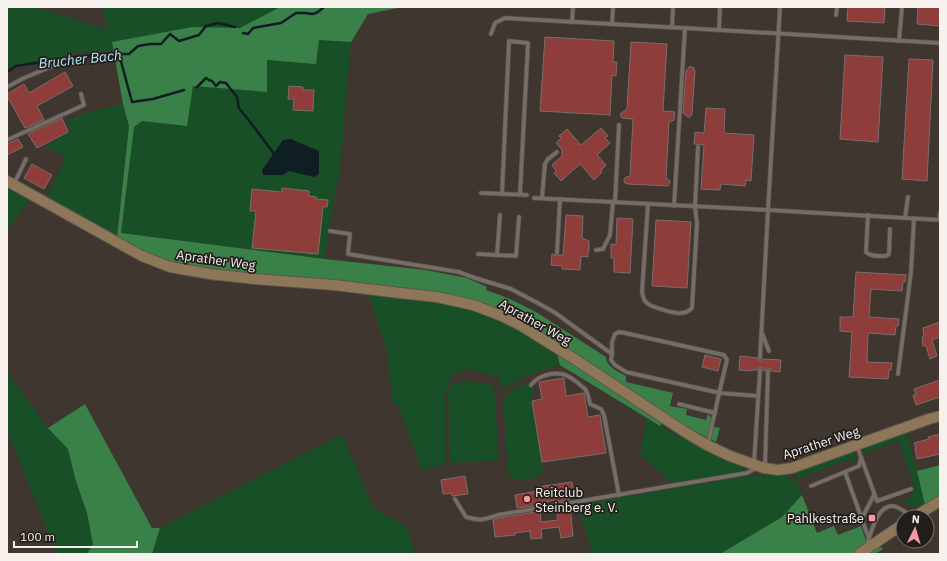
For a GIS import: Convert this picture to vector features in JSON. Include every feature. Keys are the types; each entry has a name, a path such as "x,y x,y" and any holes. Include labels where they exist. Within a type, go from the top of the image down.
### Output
{"street":[{"name":"Aprather Weg","path":"10,183 142,256 170,267 225,276 334,285 437,297 489,310 520,325 580,362 707,445 730,456 759,466 778,470 792,468 940,416"},
{"path":"926,509 940,501"},
{"path":"862,552 895,529"}],"lane":[{"path":"572,22 573,7"},
{"path":"612,24 613,7"},
{"path":"672,28 673,7"},
{"path":"719,30 720,7"},
{"path":"760,358 780,7"},
{"path":"836,15 837,7"},
{"path":"899,41 902,7"},
{"path":"491,34 494,23 505,18 940,44"},
{"path":"674,206 685,28"},
{"path":"502,194 509,41 528,43 520,194"},
{"path":"7,87 55,65"},
{"path":"7,140 84,104 81,94"},
{"path":"596,250 603,249 610,236 614,202 619,125"},
{"path":"648,204 642,292 643,298 650,306 680,314 688,312 692,308 697,223 695,207 698,147"},
{"path":"542,198 545,164 548,159 557,152"},
{"path":"10,183 26,159"},
{"path":"481,193 527,195"},
{"path":"905,218 908,197"},
{"path":"534,198 940,220 940,213"},
{"path":"557,253 560,199"},
{"path":"497,255 500,215"},
{"path":"868,215 866,252 868,254 886,256 888,254 890,228"},
{"path":"478,254 516,256 519,218"},
{"path":"898,374 911,272 914,218"},
{"path":"330,231 350,234 348,254 460,272 511,289 554,312 612,354"},
{"path":"707,445 720,394 727,360 724,355 619,332 615,334 612,342 611,360 615,365 626,372 720,394 758,396"},
{"path":"762,332 769,351"},
{"path":"759,466 758,396 760,370"},
{"path":"759,466 768,371"},
{"path":"531,385 542,376 562,374 575,380 585,389 590,404 601,409 604,415 619,494"},
{"path":"759,380 768,380"},
{"path":"680,404 715,413"},
{"path":"857,445 877,501 911,489"},
{"path":"811,486 859,466 861,457"},
{"path":"455,499 466,517 484,520 498,515 747,473 759,466"},
{"path":"845,472 869,539"},
{"path":"862,518 874,495"},
{"path":"862,552 869,539 876,520 884,508 892,506 901,509"}],"green space":[{"path":"7,7 34,7 108,29 101,7 280,7 240,28 194,27 112,42 113,51 70,53 56,59 20,66 7,72"},
{"path":"280,7 413,7 398,8 368,14 351,42 319,40 316,64 267,60 267,92 193,86 187,126 142,121 134,127 121,233 325,259 426,270 467,278 487,287 486,290 508,298 536,312 606,357 610,366 626,376 626,382 673,393 670,406 687,409 686,415 706,420 708,414 711,417 710,426 720,428 716,442 669,416 660,426 560,365 557,353 523,332 480,312 454,305 368,294 283,285 210,280 159,268 116,246 129,126 123,104 112,42 192,27 240,28"},
{"path":"319,40 351,42 340,169 325,259 121,233 134,127 142,121 187,126 193,86 267,92 267,60 316,64"},
{"path":"123,104 129,126 116,235 47,198 66,157 45,147 71,131 66,121 91,111"},
{"path":"7,187 30,200 7,230"},
{"path":"368,294 454,305 480,312 523,332 557,353 560,365 530,375 502,389 498,376 466,369 452,375 445,394 445,464 422,471 399,407 392,401 387,351"},
{"path":"7,372 48,428 68,449 75,478 87,513 93,544 87,554 58,554 55,549 7,431"},
{"path":"469,382 491,384 494,388 499,460 453,463 450,461 448,392 453,383"},
{"path":"528,384 534,388 532,399 543,472 533,478 515,479 511,477 508,472 504,400 508,393 514,389"},
{"path":"85,404 152,528 160,528 152,554 87,554 93,544 87,513 75,478 68,449 48,428"},
{"path":"647,419 698,446 744,466 743,471 673,483 640,455"},
{"path":"907,432 925,505 913,506 902,500 912,497 910,491 914,488 914,486 899,441 863,454 862,451 865,447"},
{"path":"342,434 372,505 379,512 403,524 408,529 415,554 152,554 160,528"},
{"path":"848,452 854,453 856,456 852,465 850,459 797,479 795,472"},
{"path":"940,465 940,494 925,505 917,471"},
{"path":"792,474 792,482 797,479 802,495 782,517 720,554 581,554 592,551 577,505 748,476 782,476"},
{"path":"802,495 817,533 834,526 838,535 861,526 866,541 883,549 875,554 720,554 782,517"}],"shaded area":[{"path":"291,139 319,151 319,174 314,177 289,171 283,175 263,175 262,170 283,140"}],"building":[{"path":"848,7 885,7 884,23 847,21"},
{"path":"918,7 940,7 940,26 917,24"},
{"path":"545,37 614,41 613,62 617,62 616,76 612,75 610,115 540,111"},
{"path":"631,42 667,44 663,111 675,112 674,120 669,122 666,178 670,182 668,186 628,184 624,181 626,177 630,176 633,119 622,118 620,114 627,109"},
{"path":"845,55 883,57 878,142 840,139"},
{"path":"909,59 933,60 927,181 902,179"},
{"path":"689,67 693,67 695,71 692,114 688,117 683,113 686,71"},
{"path":"65,72 73,86 37,106 44,120 25,128 7,94 24,84 29,93"},
{"path":"289,86 303,87 303,90 314,90 313,111 293,110 294,99 288,99"},
{"path":"706,108 725,109 724,133 754,135 751,181 746,180 745,186 721,184 720,190 701,189 704,145 694,144 695,132 704,133"},
{"path":"62,118 68,132 37,148 28,134"},
{"path":"601,128 608,136 605,138 610,143 597,155 606,165 601,170 602,172 594,180 580,164 561,181 554,173 556,171 552,165 562,156 562,150 556,143 561,138 559,136 567,129 581,145"},
{"path":"18,139 23,147 7,155 7,144"},
{"path":"32,164 52,175 44,189 24,178"},
{"path":"282,188 309,191 309,196 316,197 316,199 328,200 327,207 323,207 318,254 252,248 256,211 250,211 252,189 282,192"},
{"path":"566,215 583,216 582,238 589,241 589,251 588,257 581,256 580,270 562,269 562,266 551,265 552,254 557,256 563,255"},
{"path":"617,218 633,219 630,273 614,272 614,258 611,258 611,244 616,245"},
{"path":"656,220 691,222 687,288 652,286"},
{"path":"856,272 906,275 905,282 903,282 902,291 871,289 869,317 899,319 898,326 896,326 895,335 868,333 867,362 892,363 891,370 889,370 888,379 849,377 852,332 840,331 840,317 853,317"},
{"path":"940,322 940,337 932,340 937,356 930,359 926,346 923,346 923,328"},
{"path":"705,355 721,359 718,371 702,367"},
{"path":"740,356 757,358 759,361 762,361 763,359 781,360 780,372 771,371 771,369 768,368 763,371 763,368 760,367 757,370 751,371 739,370"},
{"path":"564,378 566,396 584,393 588,417 600,415 606,453 542,462 532,401 542,399 539,382"},
{"path":"940,380 940,397 916,405 913,395 916,395 914,389"},
{"path":"940,434 940,454 917,459 914,443"},
{"path":"465,476 468,494 452,496 452,493 443,494 441,480"},
{"path":"572,482 575,497 569,498 569,500 556,502 555,500 539,503 540,505 517,508 515,495 538,491 537,487"},
{"path":"570,506 573,536 561,538 559,527 541,529 542,538 531,539 530,531 515,533 515,535 495,537 493,520 540,511 541,522 558,520 556,508"}],"waterway":[{"name":"Brucher Bach","path":"243,33 248,34 253,28 281,23 296,13 313,14 324,7"},
{"name":"Brucher Bach","path":"7,72 16,66 54,60 107,54 129,54 138,46 161,44 170,34 179,41 199,35 206,26 218,23 235,27"},
{"path":"119,54 132,102 153,99 184,90"},
{"path":"197,87 206,78 212,81 216,86 220,82 226,83 237,97 239,108 274,154"}],"place":[{"name":"Reitclub Steinberg e. V.","path":"527,499"},
{"name":"Pahlkestraße","path":"872,518"}]}
